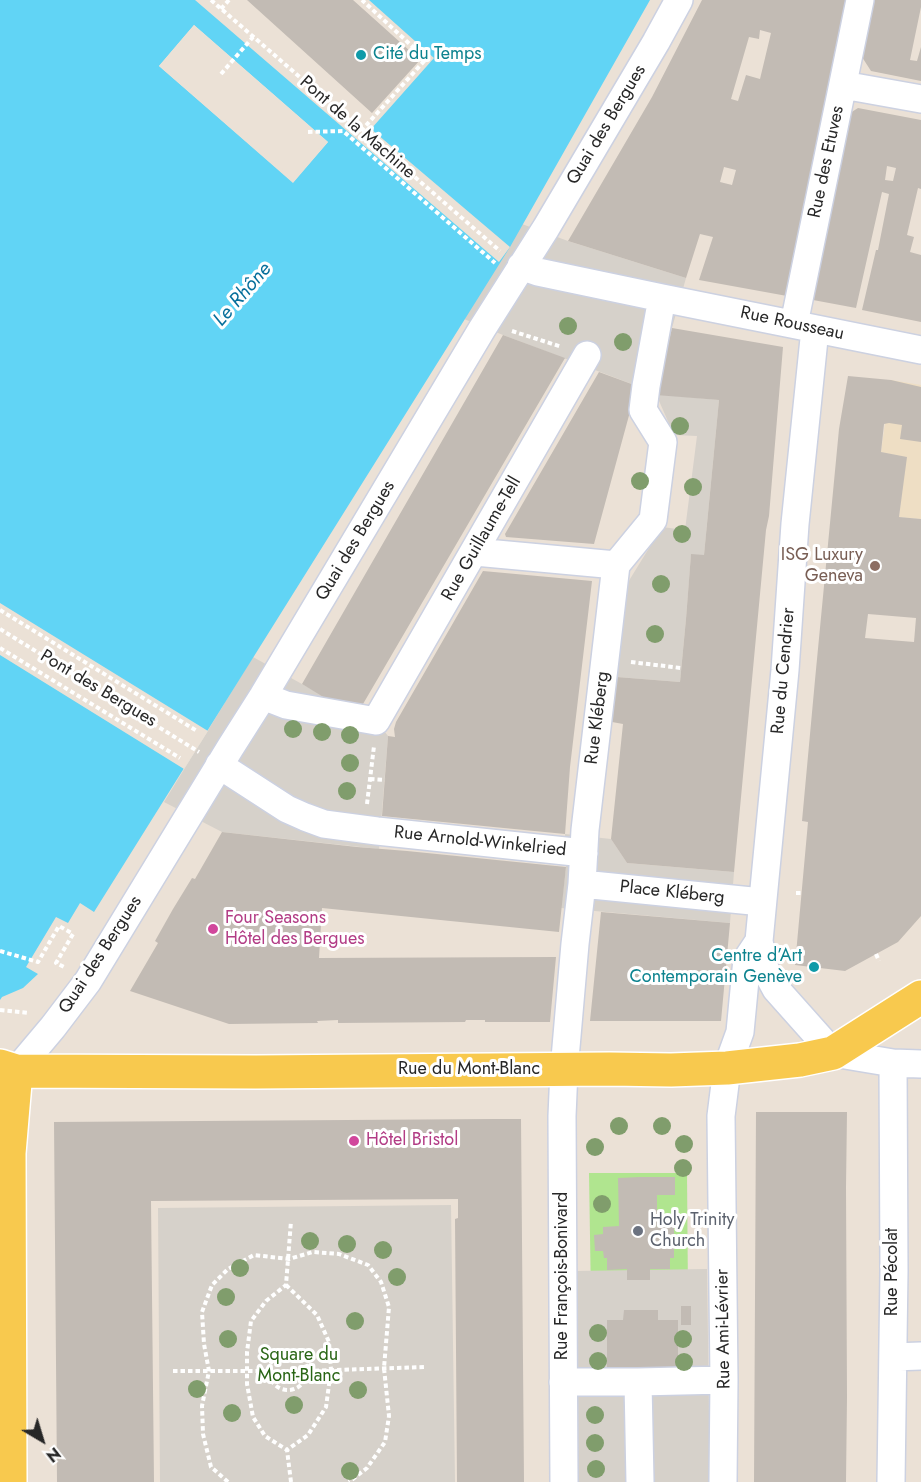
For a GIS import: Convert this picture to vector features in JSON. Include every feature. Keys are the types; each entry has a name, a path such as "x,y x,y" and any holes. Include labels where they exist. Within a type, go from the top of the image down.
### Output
{"main road":[{"path":"833,1053 921,997"},
{"name":"Rue du Mont-Blanc","path":"7,1068 256,1072 671,1070 727,1068 800,1060 833,1053"},
{"path":"7,1068 4,1148 10,1482"}],"street":[{"name":"Quai des Bergues","path":"7,1068 53,1026 88,981 219,765 264,696 482,328 509,257 546,228 679,0"},
{"name":"Rue des Etuves","path":"804,326 843,85 860,0"},
{"path":"843,85 921,99"},
{"name":"Rue Rousseau","path":"509,257 538,272 921,350"},
{"path":"475,552 616,565 653,520 663,442 643,410 662,298"},
{"name":"Rue du Cendrier","path":"804,326 795,524 785,670 759,941 764,967 776,989 833,1053"},
{"name":"Rue Guillaume-Tell","path":"376,721 582,365"},
{"name":"Rue Kléberg","path":"564,1070 585,830 616,565"},
{"path":"264,696 286,705 376,721"},
{"name":"Rue Arnold-Winkelried","path":"219,765 287,808 324,824 372,818 584,853"},
{"name":"Place Kléberg","path":"582,884 762,902"},
{"name":"Rue du Cendrier","path":"727,1068 740,1032 747,959 759,941"},
{"name":"Rue du Mont-Blanc","path":"833,1053 893,1063 921,1064"},
{"name":"Rue Pécolat","path":"891,1482 893,1063"},
{"name":"Rue Ami-Lévrier","path":"723,1482 721,1116 727,1068"},
{"name":"Rue François-Bonivard","path":"564,1070 562,1116 564,1482"},
{"path":"893,1358 921,1356"},
{"path":"563,1382 724,1380"},
{"path":"638,1382 640,1482"}],"path":[{"name":"Pont de la Machine","path":"211,0 509,257"},
{"path":"221,9 229,0"},
{"path":"361,131 426,59 362,0"},
{"path":"221,74 253,37"},
{"path":"308,132 343,132 494,263 509,257"},
{"path":"0,610 197,731"},
{"name":"Pont des Bergues","path":"0,629 196,750"},
{"path":"0,648 180,758"},
{"path":"624,662 681,668"},
{"path":"372,818 370,779 376,721"},
{"path":"370,779 385,780"},
{"path":"796,893 802,893"},
{"path":"0,951 38,962 59,926 73,934 56,963"},
{"path":"876,954 879,961"},
{"path":"0,1010 21,1012"},
{"path":"291,1221 286,1285 267,1301 251,1322 247,1352 247,1384 253,1417 266,1436 287,1450 291,1482"},
{"path":"228,1482 211,1467 202,1434 202,1406 209,1371 202,1312 212,1285 228,1269 254,1255 289,1259 313,1252 339,1254 368,1265 381,1282 389,1307 384,1368 389,1416 385,1442 367,1468 350,1482"},
{"path":"286,1285 317,1315 328,1342 331,1370 326,1407 308,1435 287,1450"},
{"path":"284,1352 297,1354 306,1364 307,1371 303,1382 288,1390 272,1382 269,1371 273,1359 284,1352"},
{"path":"307,1371 424,1366"},
{"path":"173,1371 269,1371"}],"shaded area":[{"path":"522,224 686,278 656,394 464,319"},
{"path":"891,380 921,385 921,519 899,517 906,458 881,452"},
{"path":"656,394 719,400 704,555 691,555 680,682 617,677 622,592 662,527 685,530 697,436 674,435"},
{"path":"253,657 311,689 363,704 388,736 379,849 222,832 164,802"},
{"path":"565,834 611,839 627,863 734,872 730,923 561,908 566,867"},
{"name":"Square du Mont-Blanc","path":"451,1205 455,1482 160,1482 158,1208"},
{"path":"707,1269 710,1482 578,1482 574,1271"}],"green space":[{"path":"589,1173 687,1173 688,1297 591,1299"}],"water":[{"name":"Le Rhône","path":"0,0 650,0 510,247 94,912 80,903 68,923 56,917 26,967 38,974 23,988 0,1000","holes":["194,25 328,142 293,182 159,66"]}],"pier":[{"path":"195,0 369,0 434,58 371,129 510,247 499,262"},
{"path":"194,25 328,142 293,183 159,66","holes":["194,29 324,142 293,178 163,65"]},
{"path":"0,603 208,731 184,769 0,655"}],"building":[{"name":"Cité du Temps","path":"247,0 353,0 420,60 372,113"},
{"path":"702,0 848,0 826,94 830,96 787,296 699,280 713,237 700,234 686,278 568,241 652,97","holes":["760,30 771,33 760,79 746,75 738,101 731,99 749,37 759,39","724,167 736,170 732,185 720,182"]},
{"path":"873,0 921,0 910,60 917,61 921,47 921,81 871,71 862,57"},
{"path":"858,108 921,120 921,189 918,188 907,235 914,237 910,252 921,255 921,322 862,310 876,250 878,250 889,194 882,192 856,308 813,300 847,115","holes":["887,166 896,168 893,181 885,180"]},
{"path":"672,328 783,347 734,872 627,863 611,839 623,724 612,722 617,677 680,682 691,554 704,555 719,400 656,395"},
{"path":"503,335 565,358 363,704 330,701 302,684"},
{"path":"599,372 637,386 594,544 506,537 505,534"},
{"path":"848,376 891,380 921,387 921,442 900,439 902,425 884,424 881,452 907,457 899,517 921,519 921,916 898,942 845,971 795,965 808,822 802,821 839,429","holes":["868,614 916,618 914,642 865,638"]},
{"path":"483,571 592,581 570,767 565,834 382,816 388,736 395,737 396,722"},
{"path":"222,832 566,867 559,932 322,908 319,958 556,957 550,1022 466,1020 465,1022 338,1023 338,1020 317,1021 318,1023 229,1024 130,991 158,943 155,941 173,909 192,878 195,879"},
{"path":"601,912 730,923 721,1021 590,1021"},
{"path":"756,1112 847,1112 846,1482 754,1482"},
{"path":"521,1119 524,1482 457,1482 455,1219 458,1218 458,1199 151,1201 154,1482 57,1482 54,1122"},
{"name":"Holy Trinity Church","path":"675,1177 675,1195 657,1195 657,1227 674,1227 674,1258 670,1258 670,1269 650,1269 650,1280 627,1280 627,1269 607,1270 607,1258 604,1258 603,1251 595,1251 594,1235 603,1234 603,1227 619,1226 618,1178"},
{"path":"681,1306 691,1306 691,1325 681,1325"},
{"path":"624,1310 658,1310 658,1320 678,1320 678,1370 607,1369 607,1320 623,1320"}],"place":[{"name":"Cité du Temps","path":"361,55"},
{"name":"ISG Luxury Geneva","path":"875,566"},
{"name":"Four Seasons Hôtel des Bergues","path":"213,929"},
{"name":"Centre d’Art Contemporain Genève","path":"814,967"},
{"name":"Hôtel Bristol","path":"354,1141"},
{"name":"Holy Trinity Church","path":"638,1231"}]}
